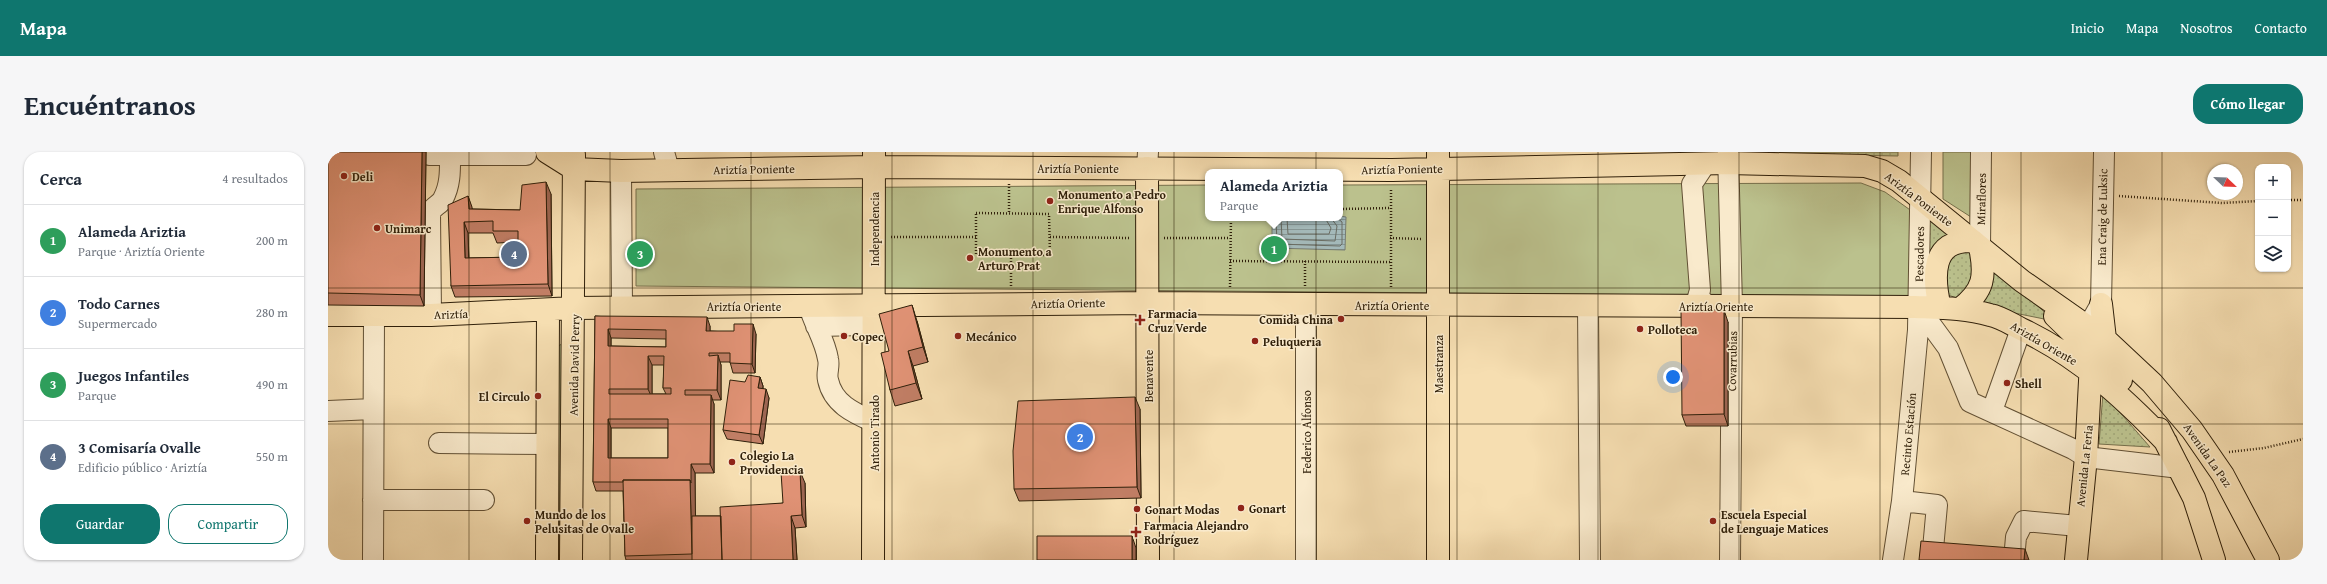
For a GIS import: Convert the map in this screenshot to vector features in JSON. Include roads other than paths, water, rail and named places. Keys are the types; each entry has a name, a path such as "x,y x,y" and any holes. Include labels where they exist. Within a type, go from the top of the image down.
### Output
{"main road":[{"path":"547,152 574,161"},
{"name":"Ariztía Poniente","path":"574,161 621,171 666,161 874,160 1008,168 1148,160 1392,170 1438,160 1706,163 1728,157 1865,166 1890,176 2022,281"},
{"name":"Independencia","path":"874,160 875,310"},
{"name":"Benavente","path":"1148,160 1148,560"},
{"name":"Maestranza","path":"1438,160 1438,560"},
{"name":"Avenida David Perry","path":"571,560 574,161"},
{"path":"1958,242 1977,244 1983,259 1981,286 1974,299 1940,308 1935,285 1936,264 1939,257 1951,245 1958,242"},
{"name":"Avenida La Paz","path":"2022,281 2083,332 2130,364 2173,406 2209,454 2236,496 2268,560"},
{"name":"Avenida La Feria","path":"2076,560 2078,526 2086,457 2092,372 2091,360 2083,332 2101,293"},
{"name":"Ariztía Oriente","path":"574,308 622,307 813,316 875,310 1012,304 1148,303 1940,308 1992,315 2052,345 2092,372 2131,406 2166,442"},
{"name":"Ariztía","path":"328,315 431,315 574,308"},
{"path":"548,310 548,560"},
{"name":"Antonio Tirado","path":"873,560 875,310"},
{"name":"Avenida La Paz","path":"1992,315 2048,327 2083,332 2130,364"},
{"path":"2083,332 2113,372 2144,406 2166,442 2180,468 2205,529 2214,560"}],"street":[{"name":"Pescadores","path":"1921,152 1920,199 1940,308"},
{"name":"Miraflores","path":"1977,244 1981,152"},
{"name":"Ena Craig de Luksic","path":"2083,332 2089,306 2101,293 2104,152"},
{"path":"431,315 430,213 433,208 442,202 450,185 450,154"},
{"path":"429,156 450,154 526,155"},
{"name":"Covarrubias","path":"1728,157 1732,306 1730,560"},
{"path":"1706,163 1692,184 1700,290 1698,298 1708,306"},
{"path":"621,171 622,307"},
{"name":"Federico Alfonso","path":"1306,305 1306,560"},
{"path":"1588,306 1590,560"},
{"path":"1940,308 1948,348 1970,402 2073,449 2086,457 2180,468"},
{"name":"Recinto Estación","path":"1893,560 1902,501 1940,308"},
{"path":"373,560 374,316"},
{"path":"813,316 828,359 827,379 832,392 842,404 852,412 874,422"},
{"path":"1992,411 2021,329"},
{"path":"328,411 373,409"},
{"path":"439,443 548,444"},
{"path":"373,500 484,500"},
{"path":"1902,501 1937,505 1932,560"},
{"path":"2014,560 2016,537 2024,521 2078,526"}],"water":[{"path":"1343,216 1346,217 1345,250 1272,248 1272,221 1343,221"}],"place":[{"name":"Deli","path":"344,176"},
{"name":"Monumento a Pedro Enrique Alfonso","path":"1050,201"},
{"name":"Unimarc","path":"377,228"},
{"name":"Alameda Ariztia","path":"1274,249"},
{"name":"3 Comisaría Ovalle","path":"514,254"},
{"name":"Juegos Infantiles","path":"640,254"},
{"name":"Monumento a Arturo Prat","path":"970,258"},
{"name":"Comida China","path":"1341,319"},
{"name":"Farmacia Cruz Verde","path":"1140,320"},
{"name":"Polloteca","path":"1640,329"},
{"name":"Copec","path":"844,336"},
{"name":"Mecánico","path":"958,336"},
{"name":"Peluqueria","path":"1255,341"},
{"name":"Shell","path":"2007,383"},
{"name":"El Circulo","path":"538,396"},
{"name":"Todo Carnes","path":"1080,437"},
{"name":"Colegio La Providencia","path":"732,462"},
{"name":"Gonart","path":"1241,508"},
{"name":"Gonart Modas","path":"1137,509"},
{"name":"Mundo de los Pelusitas de Ovalle","path":"527,521"},
{"name":"Escuela Especial de Lenguaje Matices","path":"1713,521"},
{"name":"Farmacia Alejandro Rodríguez","path":"1136,532"}]}
